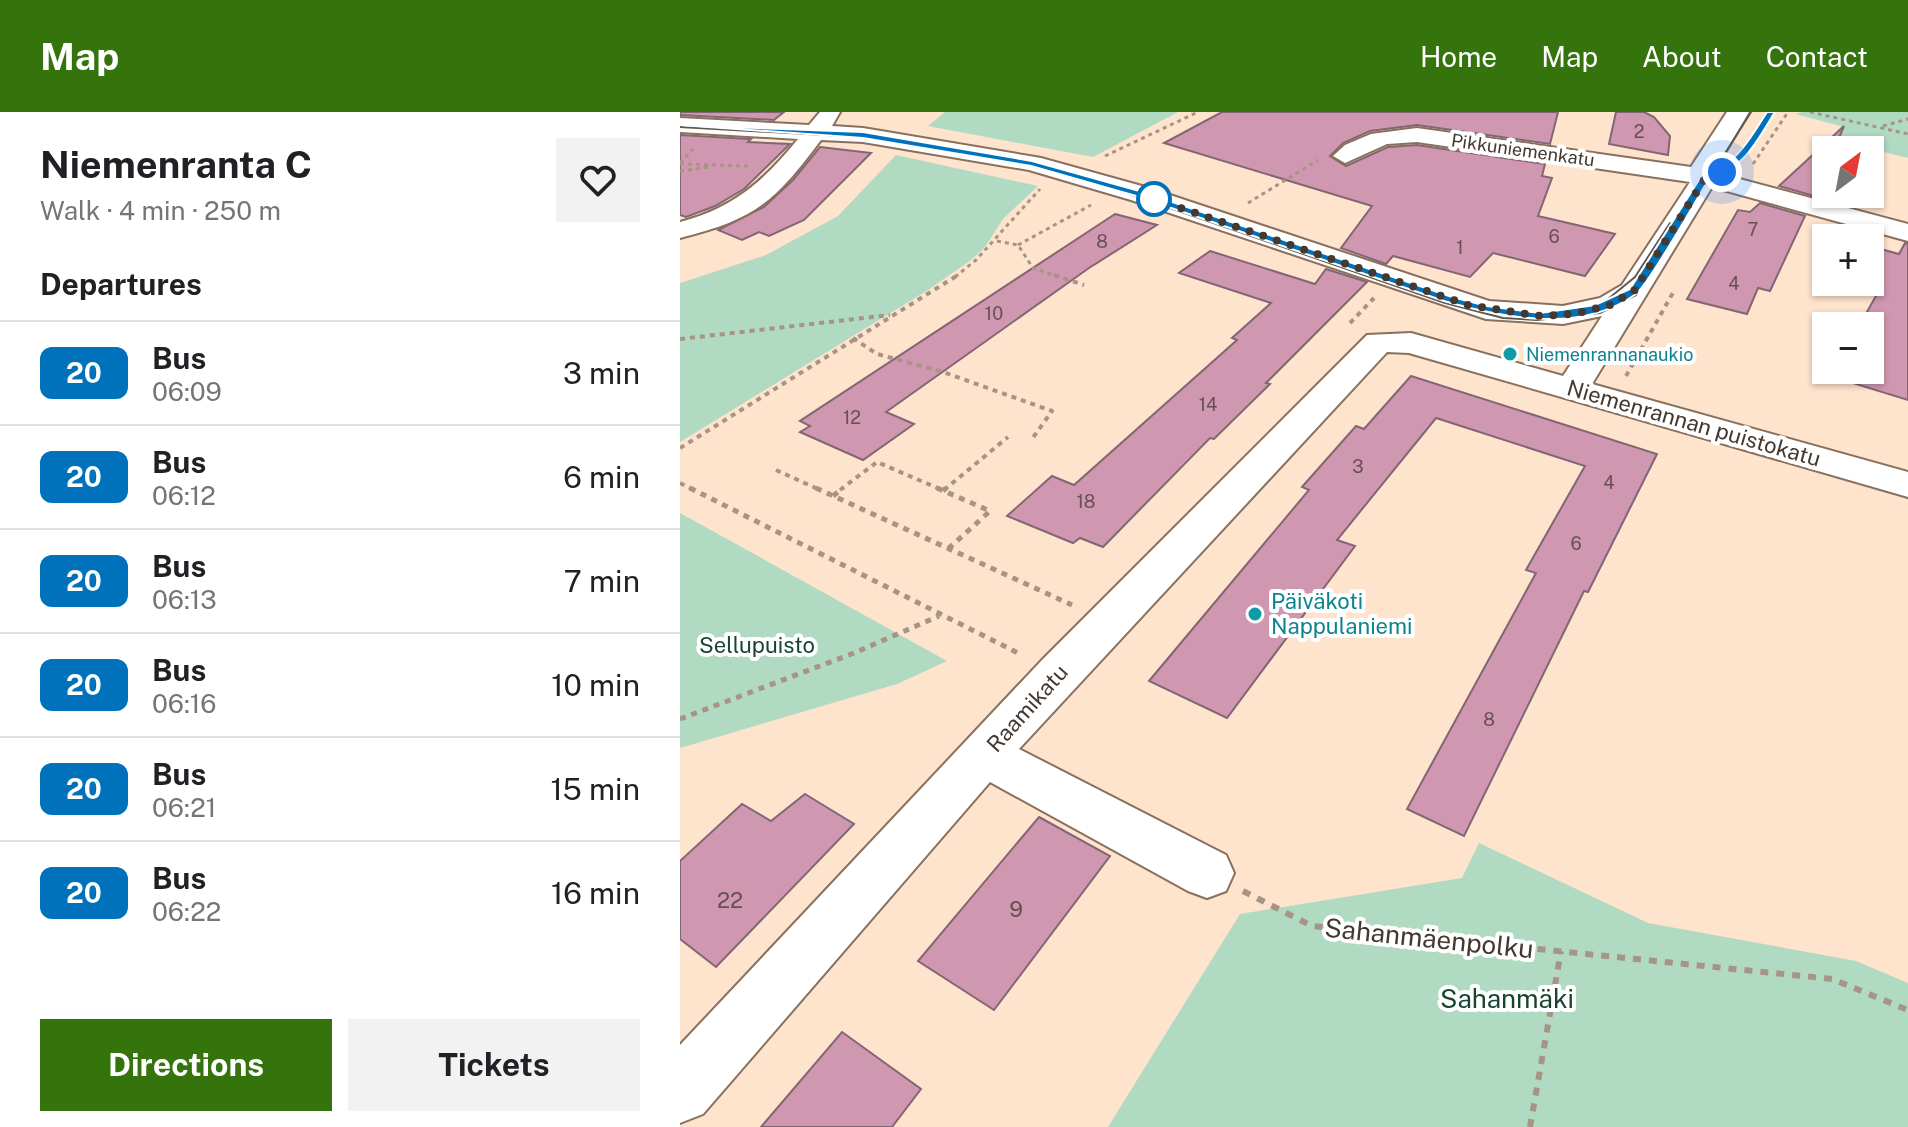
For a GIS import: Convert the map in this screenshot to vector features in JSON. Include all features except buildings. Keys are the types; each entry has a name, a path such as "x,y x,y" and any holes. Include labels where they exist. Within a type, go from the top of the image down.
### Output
{"street":[{"path":"1572,388 1706,177 1703,168 1738,112"},
{"path":"680,125 824,121 1065,172 1486,310 1563,315 1610,305 1634,291"},
{"path":"680,230 714,221 757,200 770,190 824,121"},
{"name":"Pikkuniemenkatu","path":"1338,154 1383,136 1417,135 1706,177 1739,173 1908,233"},
{"name":"Niemenrannan puistokatu","path":"1387,340 1411,343 1908,485"},
{"name":"Raamikatu","path":"680,1091 1058,673 1370,346 1387,340"},
{"path":"985,755 1207,873"}],"path":[{"path":"1104,156 1198,112"},
{"path":"1810,112 1908,134"},
{"path":"1739,173 1786,113"},
{"path":"1882,127 1908,119"},
{"path":"1237,209 1338,154"},
{"path":"680,164 749,166"},
{"path":"680,171 718,165"},
{"path":"680,448 966,270 997,241 1012,217 1044,185"},
{"path":"997,241 1018,245 1093,204"},
{"path":"1018,245 1033,268 1084,285"},
{"path":"1614,400 1676,287"},
{"path":"1343,330 1379,293"},
{"path":"680,339 891,314"},
{"path":"853,338 877,354 943,372 1052,411 1032,439"},
{"path":"943,491 1008,437"},
{"path":"833,496 877,462 990,511 948,549"},
{"path":"776,470 1076,607"},
{"path":"680,483 1028,658"},
{"path":"680,719 854,653 940,616"},
{"name":"Sahanmäenpolku","path":"1207,873 1312,926 1832,979 1908,1010"},
{"path":"1530,1127 1561,951"}],"green space":[{"path":"945,112 1178,112 1093,157 928,126"},
{"path":"1908,112 1908,158 1884,152 1884,136 1834,136 1841,126 1795,114"},
{"path":"896,155 1038,186 1003,219 985,247 971,260 928,290 680,442 680,283 766,255 838,216"},
{"name":"Sellupuisto","path":"680,513 947,661 897,684 680,748"},
{"name":"Sahanmäki","path":"1479,843 1648,923 1856,961 1908,983 1908,1127 1108,1127 1240,914 1462,878"}],"tram line":[{"path":"680,127 861,137 1029,165 1121,191 1445,303 1503,318 1537,320 1600,313 1636,295 1751,112"},
{"path":"1608,299 1635,277 1670,223"}],"bus line":[{"name":"20","path":"680,125 863,135 975,151 1032,163 1140,194 1448,299 1486,310 1540,316 1574,314 1610,305 1634,291 1706,177 1722,172 1744,155 1771,112"}],"place":[{"name":"Niemenrannanaukio","path":"1510,354"},
{"name":"Päiväkoti Nappulaniemi","path":"1255,614"}],"route":[{"path":"1154,199 1468,305 1519,315 1563,315 1610,305 1634,291 1706,177 1722,172"}]}
